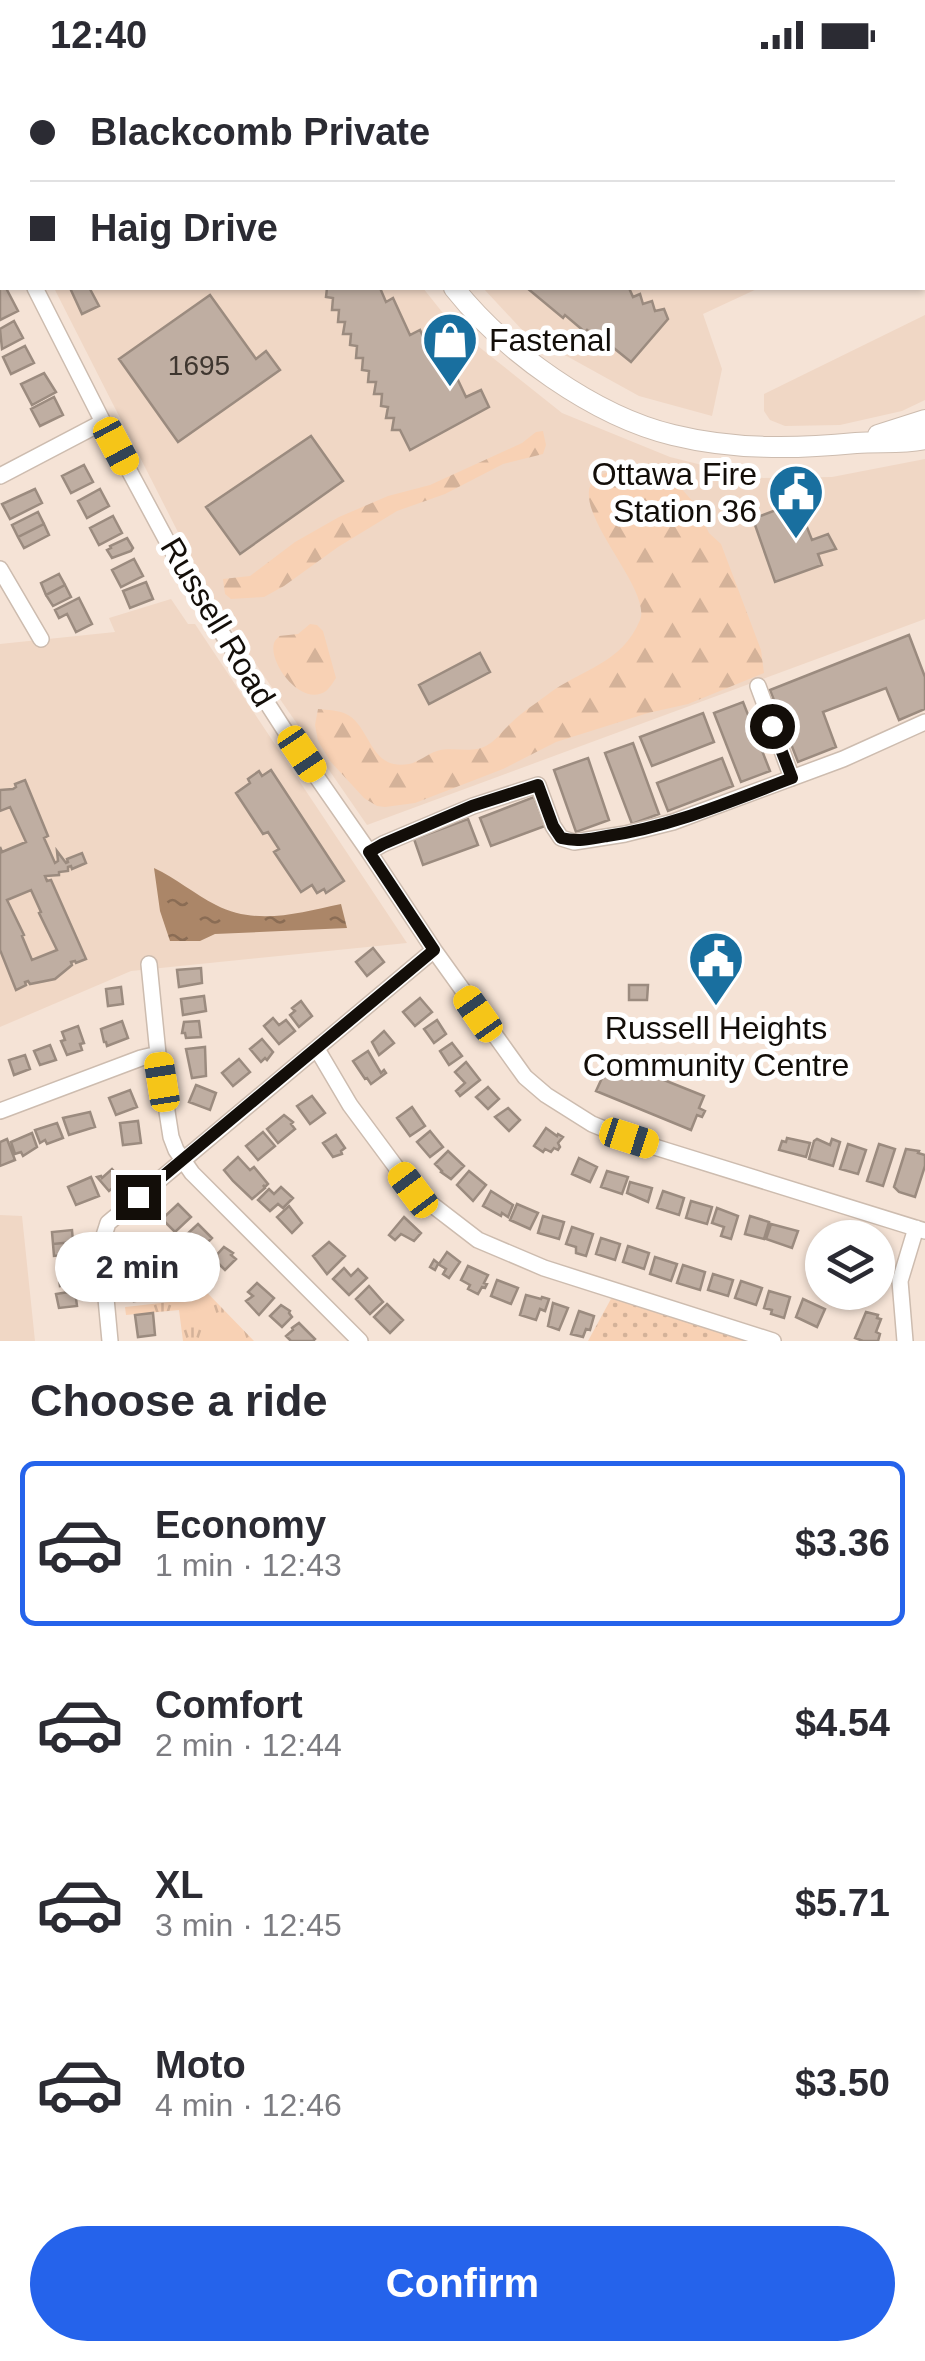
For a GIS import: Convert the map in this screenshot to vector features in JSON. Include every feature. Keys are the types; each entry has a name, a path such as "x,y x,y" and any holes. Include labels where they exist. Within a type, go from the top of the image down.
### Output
{"main road":[{"path":"456,290 470,308 544,373 648,428 674,436 750,447 800,448 925,439"},
{"path":"858,443 925,420"}],"street":[{"name":"Russell Road","path":"37,290 189,582 289,737 524,1077 592,1124 921,1230"},
{"path":"0,476 104,422"},
{"path":"0,569 41,639"},
{"path":"758,686 792,778"},
{"path":"369,852 472,806 538,785 561,838 574,842 625,834 674,822 844,760 925,722"},
{"path":"110,1341 101,1245 108,1223 179,1155 318,1049 434,950"},
{"path":"149,964 171,1137 179,1155 192,1173 360,1341"},
{"path":"318,1049 350,1106 413,1190 478,1240 544,1268 773,1341"},
{"path":"0,1111 158,1054"},
{"path":"905,1341 900,1281 921,1230"}],"shaded area":[{"path":"55,290 425,290 454,327 562,413 670,457 754,478 832,477 925,459 925,619 367,825 215,605"},
{"path":"485,290 755,290 703,314 722,369 712,416 639,396 525,333"},
{"path":"925,315 925,400 902,411 840,425 785,426 770,420 764,411 764,394"},
{"path":"171,599 188,624 195,624 407,943 131,971 0,1027 0,644 115,632 109,618"},
{"path":"0,1215 22,1216 35,1341 0,1341"}],"green space":[{"path":"543,431 543,454 503,464 445,494 397,511 264,597 231,599 225,594 223,579 250,576 295,542 339,517 388,496 430,485"},
{"path":"621,470 679,486 695,504 709,533 721,544 761,650 764,673 688,704 556,742 503,769 415,803 385,807 364,798 330,761 318,741 318,709 337,711 356,721 386,761 413,763 433,752 483,747 547,695 623,647 640,620 640,603 592,511 589,492 597,477"},
{"path":"310,624 323,631 336,678 317,695 297,689 289,681 274,652 279,636 298,634"},
{"path":"188,1273 254,1341 183,1341 179,1310 126,1315 125,1307 179,1301 182,1279"},
{"path":"612,1297 750,1341 588,1341"}],"water":[{"path":"154,868 216,905 247,915 278,916 341,904 347,928 215,934 200,941 170,941 160,911"}],"building":[{"path":"0,290 7,290 18,311 0,320"},
{"path":"71,290 91,290 99,306 82,314"},
{"path":"327,290 381,290 386,302 393,298 410,335 420,330 437,366 449,361 466,397 481,390 489,407 410,450 400,430 392,430 394,418 386,418 388,407 381,406 382,394 374,394 376,382 368,382 369,371 362,370 363,358 356,358 357,346 350,345 351,334 343,334 345,322 338,322 339,310 332,310 333,298 326,297"},
{"path":"529,290 630,290 633,297 640,294 643,304 652,301 655,311 664,309 668,319 631,362 565,315 563,318"},
{"path":"210,295 256,359 266,351 280,370 178,442 119,359"},
{"path":"14,321 23,338 2,349 0,329"},
{"path":"25,346 34,363 11,374 3,357"},
{"path":"44,373 56,392 32,405 21,384"},
{"path":"54,397 63,415 40,426 31,409"},
{"path":"311,436 343,481 240,554 206,507"},
{"path":"84,465 93,482 71,493 62,476"},
{"path":"35,489 42,503 10,519 2,504"},
{"path":"100,489 109,506 87,518 78,501"},
{"name":"Ottawa Fire Station 36","path":"797,502 812,540 828,534 836,549 818,554 822,565 775,582 750,520"},
{"path":"38,512 44,524 18,537 12,525"},
{"path":"113,516 122,533 99,545 90,528"},
{"path":"44,524 49,535 24,548 18,537"},
{"path":"127,538 131,551 112,558 107,550 110,546"},
{"path":"134,559 143,576 121,587 112,570"},
{"path":"59,574 65,585 46,595 41,583"},
{"path":"146,582 153,599 130,608 123,591"},
{"path":"65,585 71,597 53,606 46,595"},
{"path":"79,598 92,624 76,632 67,614 59,618 55,610"},
{"path":"909,635 925,677 925,709 899,720 886,688 823,712 836,747 798,762 770,690"},
{"path":"480,653 490,672 429,704 419,685"},
{"path":"743,702 770,771 741,782 714,713"},
{"path":"703,713 714,742 652,766 640,737"},
{"path":"633,743 659,814 632,824 605,753"},
{"path":"588,758 609,820 576,832 554,770"},
{"path":"722,758 733,786 668,811 657,783"},
{"path":"271,770 344,881 326,893 324,889 317,893 312,885 301,892 274,852 279,849 268,832 263,834 236,793 259,771 262,776"},
{"path":"25,780 55,863 57,851 66,863 82,853 86,863 68,867 59,875 45,876 47,881 51,880 86,959 71,962 55,979 30,984 28,981 16,990 0,950 0,847 2,852 26,842 10,807 0,811 0,790 13,789","holes":["31,890 57,950 32,960 7,900"]},
{"path":"534,797 545,826 491,846 480,818"},
{"path":"468,819 478,845 423,865 414,839"},
{"path":"373,948 384,962 367,976 356,962"},
{"path":"201,968 202,983 179,987 177,970"},
{"path":"629,985 648,985 647,1000 629,1000"},
{"path":"121,987 123,1004 108,1006 106,989"},
{"path":"204,996 206,1011 183,1015 181,999"},
{"path":"420,998 432,1012 415,1026 403,1012"},
{"path":"301,1001 312,1016 299,1027 290,1015"},
{"path":"273,1018 279,1025 286,1020 295,1031 279,1044 264,1026"},
{"path":"628,1019 630,1032 608,1034 606,1022"},
{"path":"437,1020 446,1034 434,1043 424,1029"},
{"path":"122,1021 128,1038 107,1046 101,1029"},
{"path":"199,1021 201,1037 186,1038 182,1033 184,1022"},
{"path":"78,1026 84,1043 80,1044 82,1050 67,1055 62,1032"},
{"path":"384,1031 394,1043 379,1055 372,1042"},
{"path":"262,1039 273,1052 261,1062 250,1049"},
{"path":"452,1043 462,1056 449,1065 440,1051"},
{"path":"50,1045 56,1060 40,1065 34,1051"},
{"path":"205,1047 206,1076 192,1078 186,1049"},
{"path":"368,1051 381,1073 386,1073 371,1084 353,1061"},
{"path":"25,1055 30,1069 14,1075 9,1060"},
{"path":"609,1058 704,1096 699,1108 705,1111 702,1117 697,1115 691,1130 596,1091 602,1078 596,1075 599,1069 604,1071"},
{"path":"239,1059 250,1072 233,1086 222,1073"},
{"path":"466,1062 480,1080 460,1096 456,1091 465,1083 455,1072"},
{"path":"196,1085 216,1093 210,1110 189,1102"},
{"path":"488,1087 499,1099 488,1109 476,1097"},
{"path":"130,1090 137,1107 116,1115 109,1098"},
{"path":"312,1096 325,1113 310,1124 297,1106"},
{"path":"412,1107 425,1126 410,1136 397,1118"},
{"path":"508,1108 520,1120 509,1131 495,1117"},
{"path":"90,1112 95,1127 69,1135 63,1118"},
{"path":"284,1115 295,1129 278,1143 267,1129"},
{"path":"138,1121 141,1143 123,1145 120,1123"},
{"path":"57,1123 63,1138 40,1143 35,1130"},
{"path":"546,1128 563,1137 558,1150 543,1152 534,1146"},
{"path":"430,1131 443,1147 430,1157 417,1142"},
{"path":"263,1132 275,1146 258,1160 246,1146"},
{"path":"32,1133 37,1147 23,1156 21,1152 15,1154 11,1142"},
{"path":"336,1135 345,1148 333,1157 323,1143"},
{"path":"787,1138 810,1143 806,1157 779,1150"},
{"path":"7,1139 15,1160 0,1166 0,1142"},
{"path":"817,1139 830,1145 832,1139 840,1142 833,1166 809,1159"},
{"path":"848,1144 866,1150 858,1174 840,1169"},
{"path":"879,1144 895,1149 883,1186 867,1181"},
{"path":"906,1149 925,1155 915,1197 894,1187"},
{"path":"448,1151 464,1166 451,1179 435,1164"},
{"path":"238,1157 250,1170 254,1167 268,1184 252,1199 224,1170"},
{"path":"579,1158 597,1167 590,1182 572,1174"},
{"path":"112,1169 122,1180 109,1191 97,1177 102,1178"},
{"path":"469,1171 486,1185 473,1201 457,1185"},
{"path":"607,1171 628,1177 622,1194 601,1187"},
{"path":"91,1177 99,1196 76,1205 68,1187"},
{"path":"630,1182 652,1188 648,1202 627,1193"},
{"path":"281,1187 293,1198 283,1208 278,1204 270,1211 258,1200 269,1189 274,1194"},
{"path":"491,1191 513,1205 508,1217 483,1206"},
{"path":"663,1191 684,1198 679,1215 657,1208"},
{"path":"691,1201 712,1207 707,1224 686,1218"},
{"path":"178,1204 191,1217 175,1232 162,1219"},
{"path":"517,1204 538,1213 530,1229 510,1220"},
{"path":"289,1206 302,1223 292,1233 277,1217"},
{"path":"717,1208 738,1216 731,1239 721,1236 724,1227 712,1223"},
{"path":"543,1216 564,1222 559,1239 538,1233"},
{"path":"750,1216 769,1222 764,1239 745,1234"},
{"path":"404,1217 421,1233 414,1241 401,1234 395,1240 389,1235"},
{"path":"198,1224 212,1238 204,1246 208,1251 194,1266 189,1261 199,1250 185,1236"},
{"path":"771,1224 798,1231 792,1248 766,1239"},
{"path":"572,1227 593,1234 586,1256 566,1244"},
{"path":"72,1230 73,1242 53,1244 52,1232"},
{"path":"601,1238 620,1244 615,1260 596,1254"},
{"path":"73,1242 74,1254 54,1256 53,1244"},
{"path":"329,1242 345,1256 327,1274 313,1256"},
{"path":"149,1244 151,1266 133,1268 131,1246"},
{"path":"628,1246 649,1253 644,1269 623,1262"},
{"path":"224,1247 236,1259 225,1270 211,1261"},
{"path":"447,1252 460,1262 449,1278 443,1274 446,1269 438,1264 435,1270 430,1267 434,1260 439,1264"},
{"path":"655,1257 677,1264 671,1281 650,1274"},
{"path":"683,1265 705,1272 700,1290 677,1283"},
{"path":"468,1266 488,1275 485,1288 478,1294 461,1280"},
{"path":"73,1268 75,1284 60,1286 58,1270"},
{"path":"344,1268 351,1276 358,1269 367,1278 349,1295 333,1279"},
{"path":"713,1274 733,1280 728,1296 708,1290"},
{"path":"149,1279 151,1299 134,1301 132,1281"},
{"path":"497,1280 518,1288 511,1304 491,1296"},
{"path":"741,1281 762,1288 756,1305 735,1298"},
{"path":"257,1283 274,1298 259,1315 246,1301 253,1296 248,1292"},
{"path":"369,1286 383,1302 370,1314 356,1299"},
{"path":"75,1291 77,1306 59,1308 56,1294"},
{"path":"769,1291 790,1297 784,1318 764,1308"},
{"path":"526,1295 549,1299 536,1320 520,1315"},
{"path":"803,1299 805,1310 825,1310 817,1327 796,1317"},
{"path":"553,1303 568,1308 559,1330 548,1326"},
{"path":"387,1304 403,1320 390,1333 374,1317"},
{"path":"281,1305 292,1317 282,1327 270,1316"},
{"path":"579,1311 594,1316 583,1337 571,1334"},
{"path":"866,1312 881,1319 876,1332 880,1334 878,1341 855,1338"},
{"path":"153,1313 155,1335 138,1337 135,1315"},
{"path":"299,1323 313,1341 291,1341 286,1336"}],"place":[{"name":"Fastenal","path":"450,389"},
{"name":"Ottawa Fire Station 36","path":"796,541"},
{"name":"Russell Heights Community Centre","path":"716,1008"}],"route":[{"path":"138,1197 434,950 369,852 472,806 538,785 553,826 561,838 574,842 674,822 792,778 772,726"}]}
